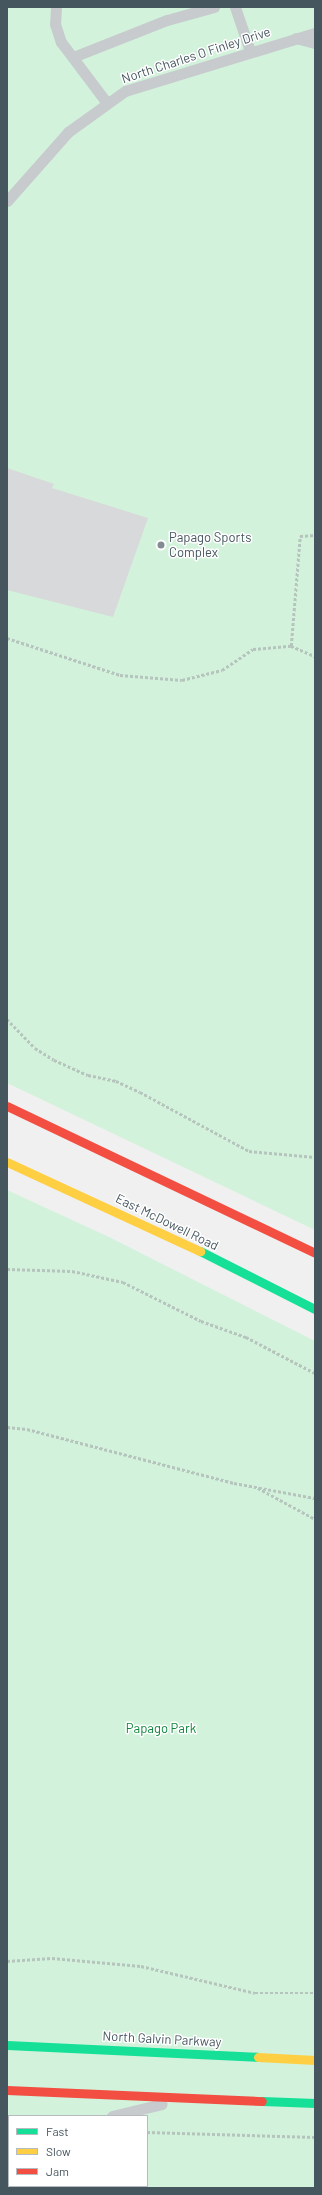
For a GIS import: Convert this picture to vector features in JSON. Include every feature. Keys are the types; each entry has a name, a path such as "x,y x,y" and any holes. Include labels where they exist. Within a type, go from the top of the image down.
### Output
{"main road":[{"path":"7,1106 315,1254"},
{"name":"East McDowell Road","path":"7,1162 156,1229 315,1309"},
{"name":"North Galvin Parkway","path":"7,2045 315,2060"},
{"path":"7,2090 315,2103"}],"lane":[{"path":"56,7 55,24 61,42 107,103"},
{"path":"73,57 167,20 214,7"},
{"path":"235,7 250,51"},
{"name":"North Charles O Finley Drive","path":"7,201 68,132 125,91 250,51 315,33"},
{"path":"296,38 315,43"},
{"path":"116,2115 192,2098"}],"path":[{"path":"291,646 300,536 315,535"},
{"path":"7,638 120,675 182,680 222,670 253,649 291,646 315,656"},
{"path":"7,1019 35,1048 54,1060 88,1075 116,1081 134,1089 248,1151 315,1157"},
{"path":"7,1269 72,1271 123,1282 201,1321 246,1337 315,1373"},
{"path":"7,1427 27,1429 256,1487 315,1498"},
{"path":"256,1487 315,1519"},
{"path":"7,1961 52,1958 141,1966 255,1993 315,1993"},
{"path":"148,2132 315,2137"}],"green space":[{"name":"Papago Sports Complex","path":"7,7 315,7 315,1230 7,1083"},
{"name":"Papago Park","path":"7,1190 109,1237 315,1341 315,2188 7,2188"}],"building":[{"path":"7,468 54,484 52,488 148,518 113,617 7,590"}],"traffic: fast":[{"path":"200,1251 315,1309"},
{"path":"7,2045 258,2057"},
{"path":"262,2101 315,2103"}],"traffic: slow":[{"path":"7,1162 200,1251"},
{"path":"258,2057 315,2060"}],"traffic: jam":[{"path":"7,1106 315,1253"},
{"path":"7,2090 262,2101"}],"place":[{"name":"Papago Sports Complex","path":"161,545"}]}
